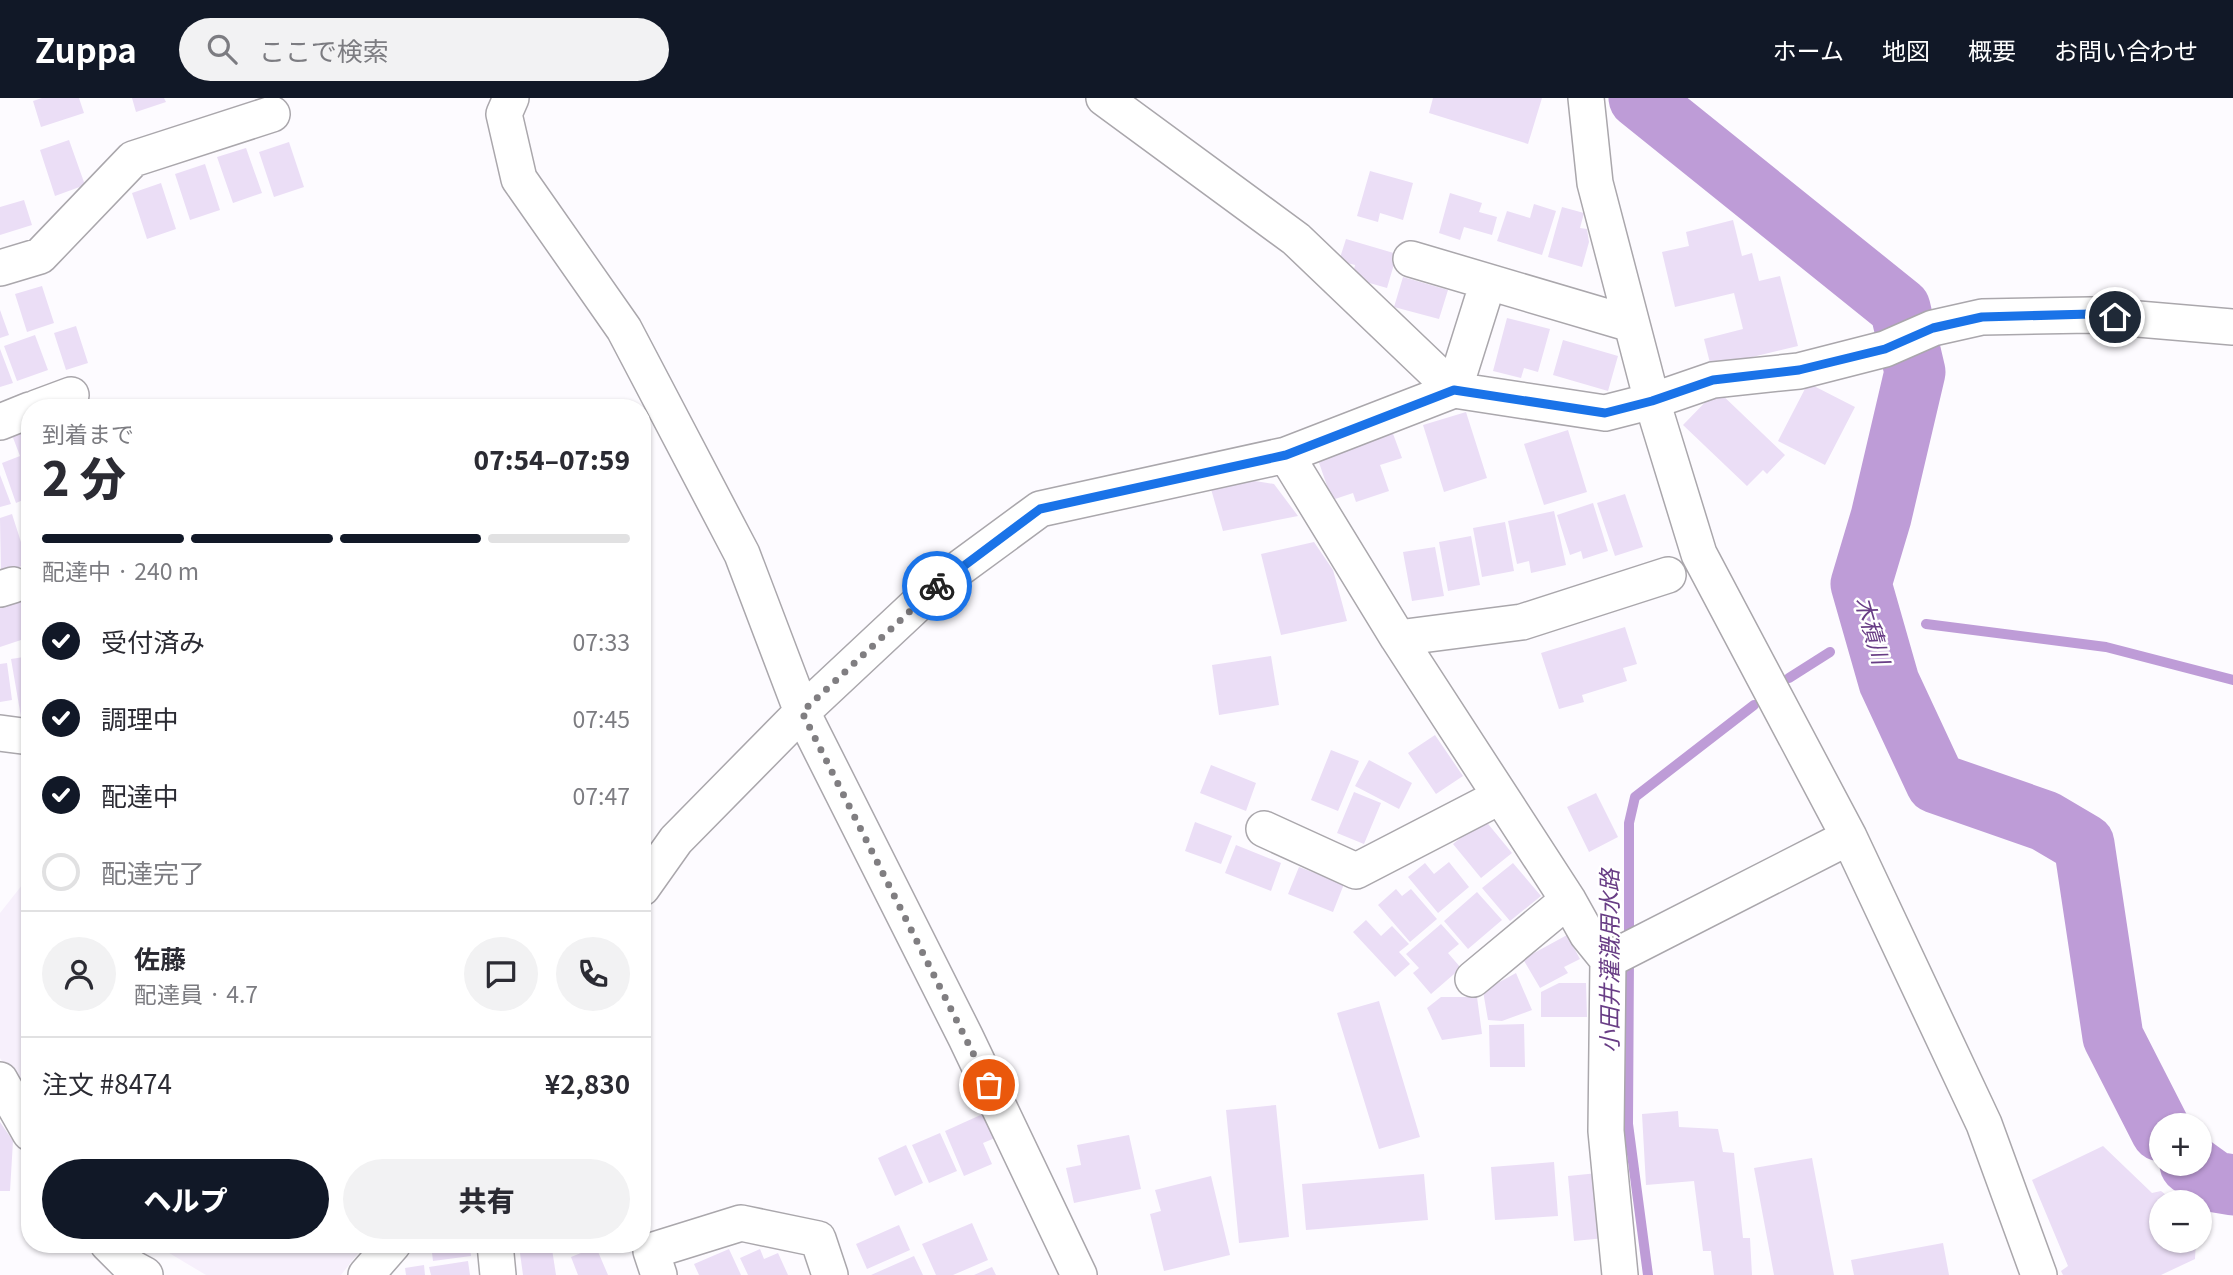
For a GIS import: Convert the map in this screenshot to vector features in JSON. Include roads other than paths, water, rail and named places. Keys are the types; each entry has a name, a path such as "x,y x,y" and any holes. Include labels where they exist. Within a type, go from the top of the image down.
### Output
{"street":[{"path":"512,98 504,114 519,178 624,329 742,554 802,712 966,1038 1079,1275"},
{"path":"1104,98 1296,239 1454,390"},
{"path":"1586,98 1595,183 1652,401 1699,554 1849,837 1984,1124 2039,1275"},
{"path":"0,268 40,256 132,159 272,114"},
{"path":"1410,259 1631,324"},
{"path":"1454,390 1488,282"},
{"path":"651,875 676,840 802,712 942,581 1040,509 1286,455 1454,390 1605,413 1652,401 1713,380 1799,370 1885,349 1933,328 1982,317 2091,314 2233,327"},
{"path":"60,399 71,395"},
{"path":"0,422 21,414"},
{"path":"1286,455 1398,638 1587,934 1621,954"},
{"path":"1398,638 1521,622 1668,575"},
{"path":"0,733 21,736"},
{"path":"1264,829 1356,871 1499,797"},
{"path":"1621,954 1849,837"},
{"path":"1473,979 1567,900"},
{"path":"1620,1275 1606,1131 1621,954"},
{"path":"0,1080 21,1117"},
{"path":"659,1275 651,1251 741,1223 818,1239 830,1275"},
{"path":"117,1253 132,1268 145,1275"},
{"path":"366,1275 385,1253"},
{"path":"496,1253 498,1275"}],"waterway":[{"name":"木積川","path":"1639,98 1900,308 1915,372 1881,517 1861,584 1889,682 1936,783 2045,821 2084,844 2113,1037 2152,1113"},
{"name":"小田井灌漑用水路","path":"1926,624 2106,647 2233,680"},
{"name":"小田井灌漑用水路","path":"1789,678 1830,652"},
{"name":"小田井灌漑用水路","path":"1629,941 1629,823 1635,797 1754,705"},
{"name":"小田井灌漑用水路","path":"1629,957 1628,1124 1648,1275"},
{"name":"木積川","path":"2207,1176 2215,1182 2233,1185"}]}
